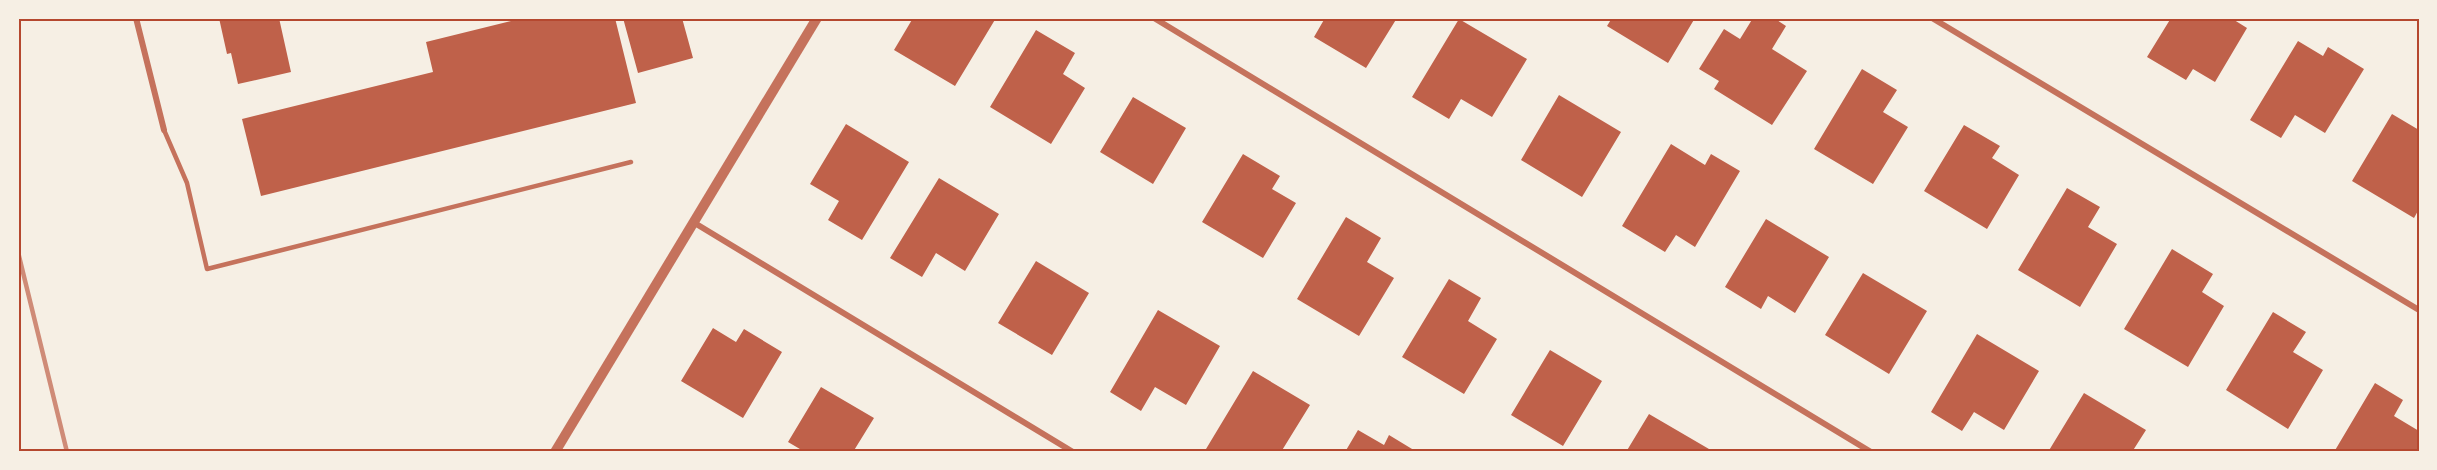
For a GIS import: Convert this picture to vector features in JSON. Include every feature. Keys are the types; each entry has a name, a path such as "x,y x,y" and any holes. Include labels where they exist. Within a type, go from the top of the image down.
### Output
{"street":[{"path":"136,18 164,130"},
{"path":"555,452 817,18"},
{"path":"1154,18 1871,452"},
{"path":"1932,18 2419,310"},
{"path":"693,222 1073,452"}],"lane":[{"path":"164,130 187,183 207,269 631,162"}],"building":[{"path":"219,18 279,18 291,72 238,84 231,53 227,54"},
{"path":"523,18 615,18 636,103 261,196 242,119 433,72 426,42"},
{"path":"623,18 682,18 693,58 638,73"},
{"path":"913,18 996,18 955,86 894,50"},
{"path":"1325,18 1397,18 1366,68 1314,37"},
{"path":"1612,18 1695,18 1668,63 1607,26"},
{"path":"1753,18 1774,18 1786,26 1772,49 1807,71 1772,125 1714,89 1719,81 1699,69 1724,29 1740,39"},
{"path":"2171,18 2231,18 2247,28 2215,82 2193,69 2186,80 2147,57"},
{"path":"1459,19 1527,59 1492,117 1461,99 1449,119 1412,97"},
{"path":"1036,30 1075,53 1063,74 1085,88 1051,144 990,107"},
{"path":"2298,41 2323,56 2328,47 2364,69 2325,133 2295,115 2281,138 2250,120"},
{"path":"1862,69 1897,90 1883,112 1908,127 1873,184 1814,149"},
{"path":"1559,95 1621,132 1582,197 1521,160"},
{"path":"1133,97 1186,128 1153,184 1100,152"},
{"path":"2392,114 2419,130 2419,209 2414,218 2352,181"},
{"path":"846,124 909,162 862,240 828,220 839,201 810,184"},
{"path":"1964,125 2000,146 1992,158 2019,175 1987,229 1924,191"},
{"path":"1671,144 1705,165 1711,154 1740,171 1695,247 1676,235 1665,252 1622,226"},
{"path":"1243,154 1280,176 1272,189 1296,203 1263,258 1202,222"},
{"path":"939,178 999,214 965,271 936,253 922,277 890,258"},
{"path":"2067,188 2100,207 2088,227 2117,244 2080,307 2018,270"},
{"path":"1346,217 1381,238 1367,262 1394,278 1359,336 1297,299"},
{"path":"1766,219 1829,257 1795,313 1768,296 1761,309 1725,287"},
{"path":"2172,249 2213,274 2202,292 2224,306 2188,367 2124,329"},
{"path":"1036,261 1089,293 1052,355 998,323"},
{"path":"1863,273 1927,311 1889,374 1825,335"},
{"path":"1449,279 1481,298 1468,321 1497,339 1464,394 1402,357"},
{"path":"1158,310 1220,346 1186,405 1155,387 1141,411 1110,392"},
{"path":"2273,312 2306,332 2293,352 2323,370 2288,429 2226,390"},
{"path":"713,328 736,342 744,329 782,352 743,418 681,381"},
{"path":"1977,334 2039,371 2004,430 1974,412 1962,431 1931,412"},
{"path":"1550,350 1602,381 1563,446 1511,415"},
{"path":"1253,371 1310,405 1281,452 1210,452 1206,449"},
{"path":"2375,383 2403,400 2394,416 2419,431 2419,452 2334,452"},
{"path":"821,387 874,418 853,452 805,452 788,442"},
{"path":"2084,393 2146,430 2132,452 2048,452"},
{"path":"1649,414 1709,449 1707,452 1626,452"},
{"path":"1358,430 1384,445 1389,435 1417,452 1345,452"}],"railway":[{"path":"18,252 67,452"}]}
